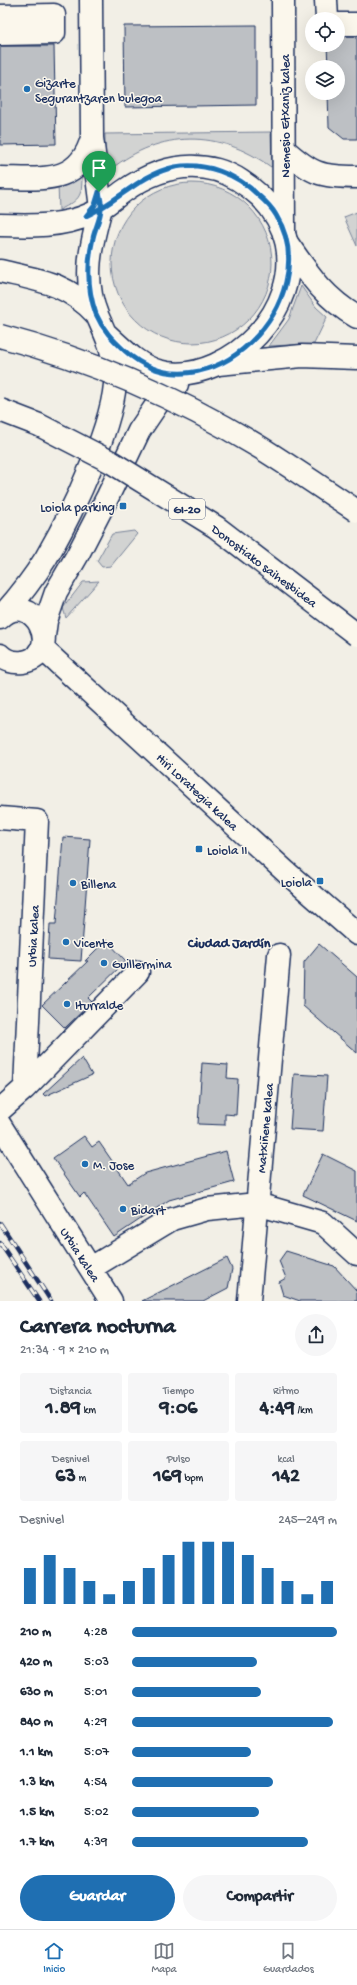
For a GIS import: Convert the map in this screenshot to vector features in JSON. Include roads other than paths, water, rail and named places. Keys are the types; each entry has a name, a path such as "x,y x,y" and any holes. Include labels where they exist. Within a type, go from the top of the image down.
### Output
{"main road":[{"path":"1,617 27,587 46,558 85,479 111,408 115,383 114,358 106,334 96,314 90,293 88,270 94,235 96,205 92,138 91,0"},
{"name":"Nemesio Etxaniz kalea","path":"283,0 286,238"},
{"path":"326,0 327,12"},
{"path":"0,16 54,15 54,33 0,34"},
{"path":"345,24 357,24"},
{"path":"0,178 55,177 64,174 79,163 85,156 92,138"},
{"path":"285,150 302,166 321,175 331,177 357,177"},
{"path":"0,224 40,225 62,223 158,173 175,167 196,166 217,170 238,178 251,188 276,215 286,238 321,290 341,308 357,317"},
{"path":"106,334 137,361 158,371 178,374 192,373 229,359 245,348 262,332 272,318 282,298 289,261 286,238"},
{"path":"0,271 61,287 86,303 96,314"},
{"path":"0,336 39,346 130,381 260,448 357,511"},
{"path":"218,364 302,356 357,358"},
{"path":"6,662 33,658 41,644 46,621 56,592 77,556 108,496 139,431 162,397 192,373"},
{"name":"Donostiako saihesbidea","path":"0,410 38,425 111,462 216,527 357,635"},
{"path":"1,617 16,610 32,614 38,620 42,628 41,644"},
{"name":"Hiri Lorategia kalea","path":"41,644 44,650 286,872 357,934"},
{"name":"Urbia kalea","path":"0,818 37,821 25,1088"},
{"name":"Matxiñene kalea","path":"250,1301 279,954"},
{"path":"0,1110 25,1088 138,972"},
{"name":"Urbia kalea","path":"0,1125 111,1301"},
{"path":"91,1268 172,1219 207,1209 257,1204 323,1223 357,1254"}],"railway":[{"path":"0,1223 51,1301"},
{"path":"0,1243 39,1301"}],"place":[{"name":"Gizarte Segurantzaren bulegoa","path":"27,89"},
{"name":"Loiola parking","path":"123,506"},
{"name":"Loiola II","path":"199,849"},
{"name":"Loiola","path":"320,881"},
{"name":"Billena","path":"73,883"},
{"name":"Vicente","path":"66,942"},
{"name":"Guillermina","path":"104,963"},
{"name":"Iturralde","path":"67,1004"},
{"name":"M. Jose","path":"85,1164"},
{"name":"Bidart","path":"123,1209"}],"district":[{"name":"Ciudad Jardín","path":"229,942"}]}
